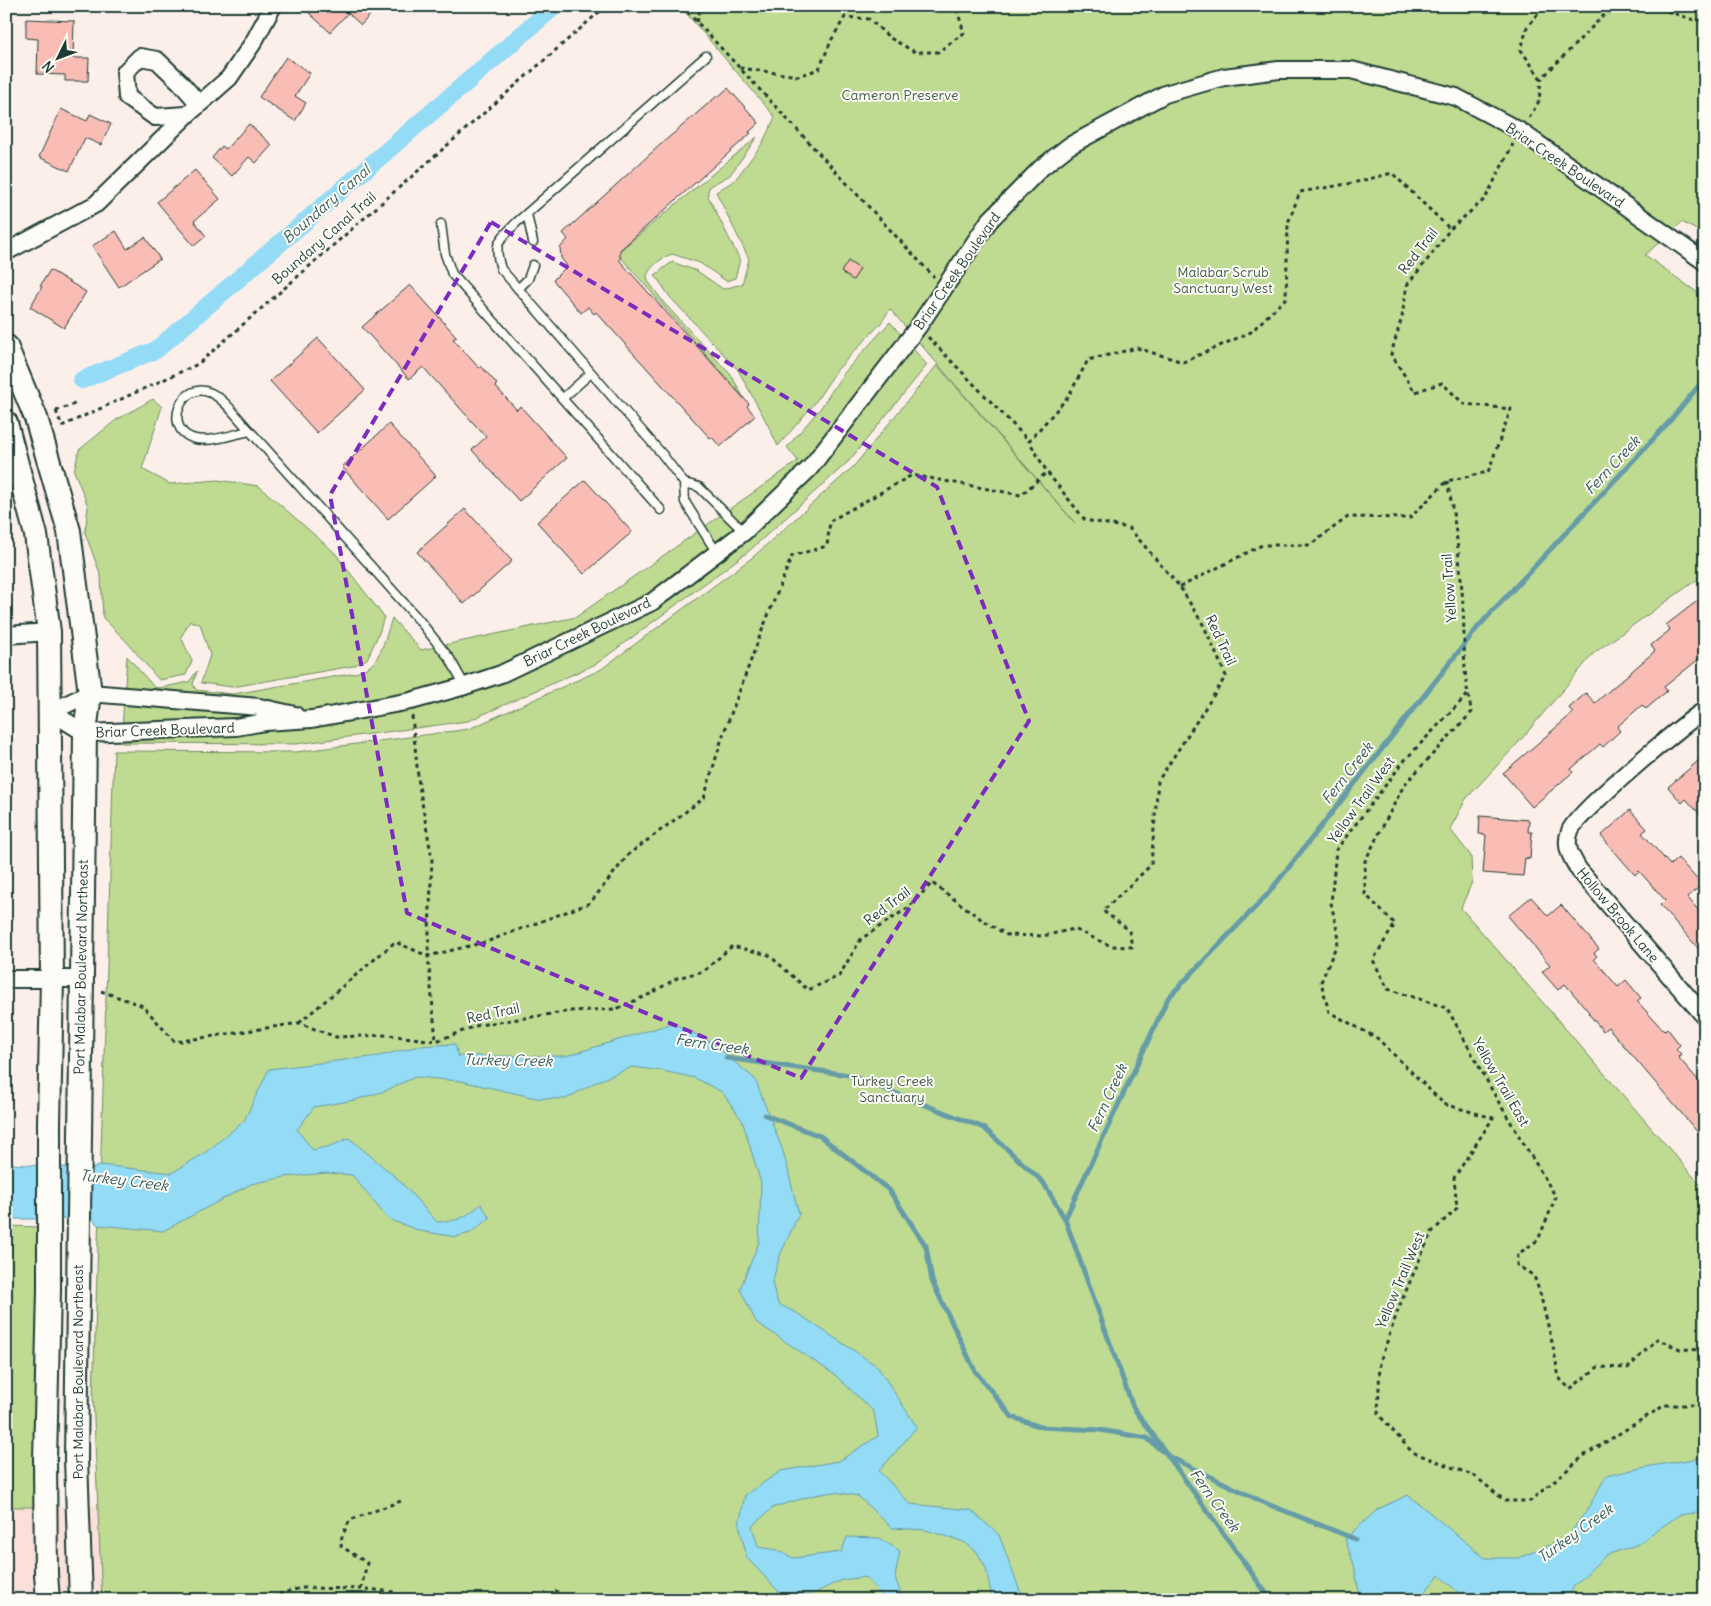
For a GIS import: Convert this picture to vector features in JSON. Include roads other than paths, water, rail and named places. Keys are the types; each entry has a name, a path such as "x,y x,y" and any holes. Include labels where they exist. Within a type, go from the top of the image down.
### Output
{"street":[{"path":"6,252 96,204 193,109 228,78 253,43 273,6"},
{"name":"Briar Creek Boulevard","path":"51,712 85,733 236,727 265,722 312,719 411,701 501,674 652,602 744,532 810,468 918,327 988,221 1041,168 1069,146 1165,94 1224,77 1279,70 1351,70 1456,98 1520,131 1705,262"},
{"name":"Port Malabar Boulevard Northeast","path":"6,346 46,414 68,531 90,693 85,733 79,1123 76,1459 81,1600"},
{"name":"Port Malabar Boulevard Northeast","path":"6,423 36,535 49,632 52,979 45,1460 48,1600"},
{"path":"6,636 49,632"},
{"path":"51,712 90,693"},
{"name":"Briar Creek Boulevard","path":"90,693 259,707 312,719"},
{"name":"Hollow Brook Lane","path":"1705,710 1694,716 1587,810 1570,829 1567,842 1570,856 1579,870 1705,1017"},
{"path":"6,979 52,979 81,985"}],"lane":[{"path":"706,56 527,214 500,240 496,253 502,269 518,290 662,454 684,483 685,502 717,553"},
{"path":"527,214 533,242"},
{"path":"440,224 445,254 452,274 661,510"},
{"path":"518,290 528,279 532,265"},
{"path":"563,398 591,373"},
{"path":"250,431 216,438 193,438 181,430 177,416 178,406 192,393 202,390 212,393 225,404 250,431 419,620 450,659 465,686"},
{"path":"684,483 699,487 744,532"}],"water":[{"name":"Turkey Creek","path":"673,1023 711,1042 755,1079 783,1151 799,1214 780,1255 772,1283 778,1304 797,1313 877,1366 917,1427 879,1471 910,1504 971,1510 999,1535 1020,1591 1033,1600 989,1600 992,1598 986,1568 977,1552 964,1542 926,1530 892,1528 858,1496 834,1492 815,1495 774,1507 752,1526 758,1547 777,1550 793,1558 841,1552 847,1537 879,1538 900,1551 895,1577 903,1600 886,1600 865,1577 842,1580 810,1595 780,1593 747,1558 739,1524 745,1495 781,1471 839,1461 878,1436 874,1412 835,1375 756,1322 740,1289 759,1242 761,1183 742,1120 722,1092 695,1078 632,1067 596,1082 566,1099 536,1098 461,1081 415,1077 385,1091 355,1100 314,1107 297,1130 313,1150 331,1146 349,1138 398,1179 437,1222 461,1218 481,1204 490,1218 470,1233 456,1237 420,1231 388,1219 352,1175 326,1173 285,1177 251,1184 163,1231 98,1225 92,1219 6,1219 6,1161 14,1164 93,1169 100,1165 172,1173 206,1152 244,1121 269,1069 379,1056 419,1046 455,1044 458,1056 566,1056"},
{"name":"Turkey Creek","path":"1705,1457 1705,1512 1679,1515 1636,1545 1606,1555 1574,1586 1567,1600 1526,1592 1522,1600 1481,1600 1460,1594 1439,1575 1418,1600 1352,1600 1359,1592 1354,1565 1345,1539 1378,1509 1408,1495 1485,1558 1518,1558 1567,1538 1588,1508 1606,1476"}],"waterway":[{"name":"Boundary Canal","path":"82,380 156,350 555,6"},
{"name":"Fern Creek","path":"1271,1600 1133,1407 1065,1219 1168,998 1267,895 1478,627 1669,422 1705,378"},
{"name":"Fern Creek","path":"726,1058 849,1075 984,1128 1043,1182 1065,1219"},
{"path":"765,1115 820,1136 889,1190 926,1246 932,1281 975,1371 1012,1417 1041,1427 1100,1430 1147,1438 1162,1451"},
{"path":"1168,1456 1265,1503 1355,1539"}],"park label":[{"name":"Cameron Preserve","path":"900,95"},
{"name":"Malabar Scrub Sanctuary West","path":"1223,280"},
{"name":"Turkey Creek Sanctuary","path":"892,1090"}]}
